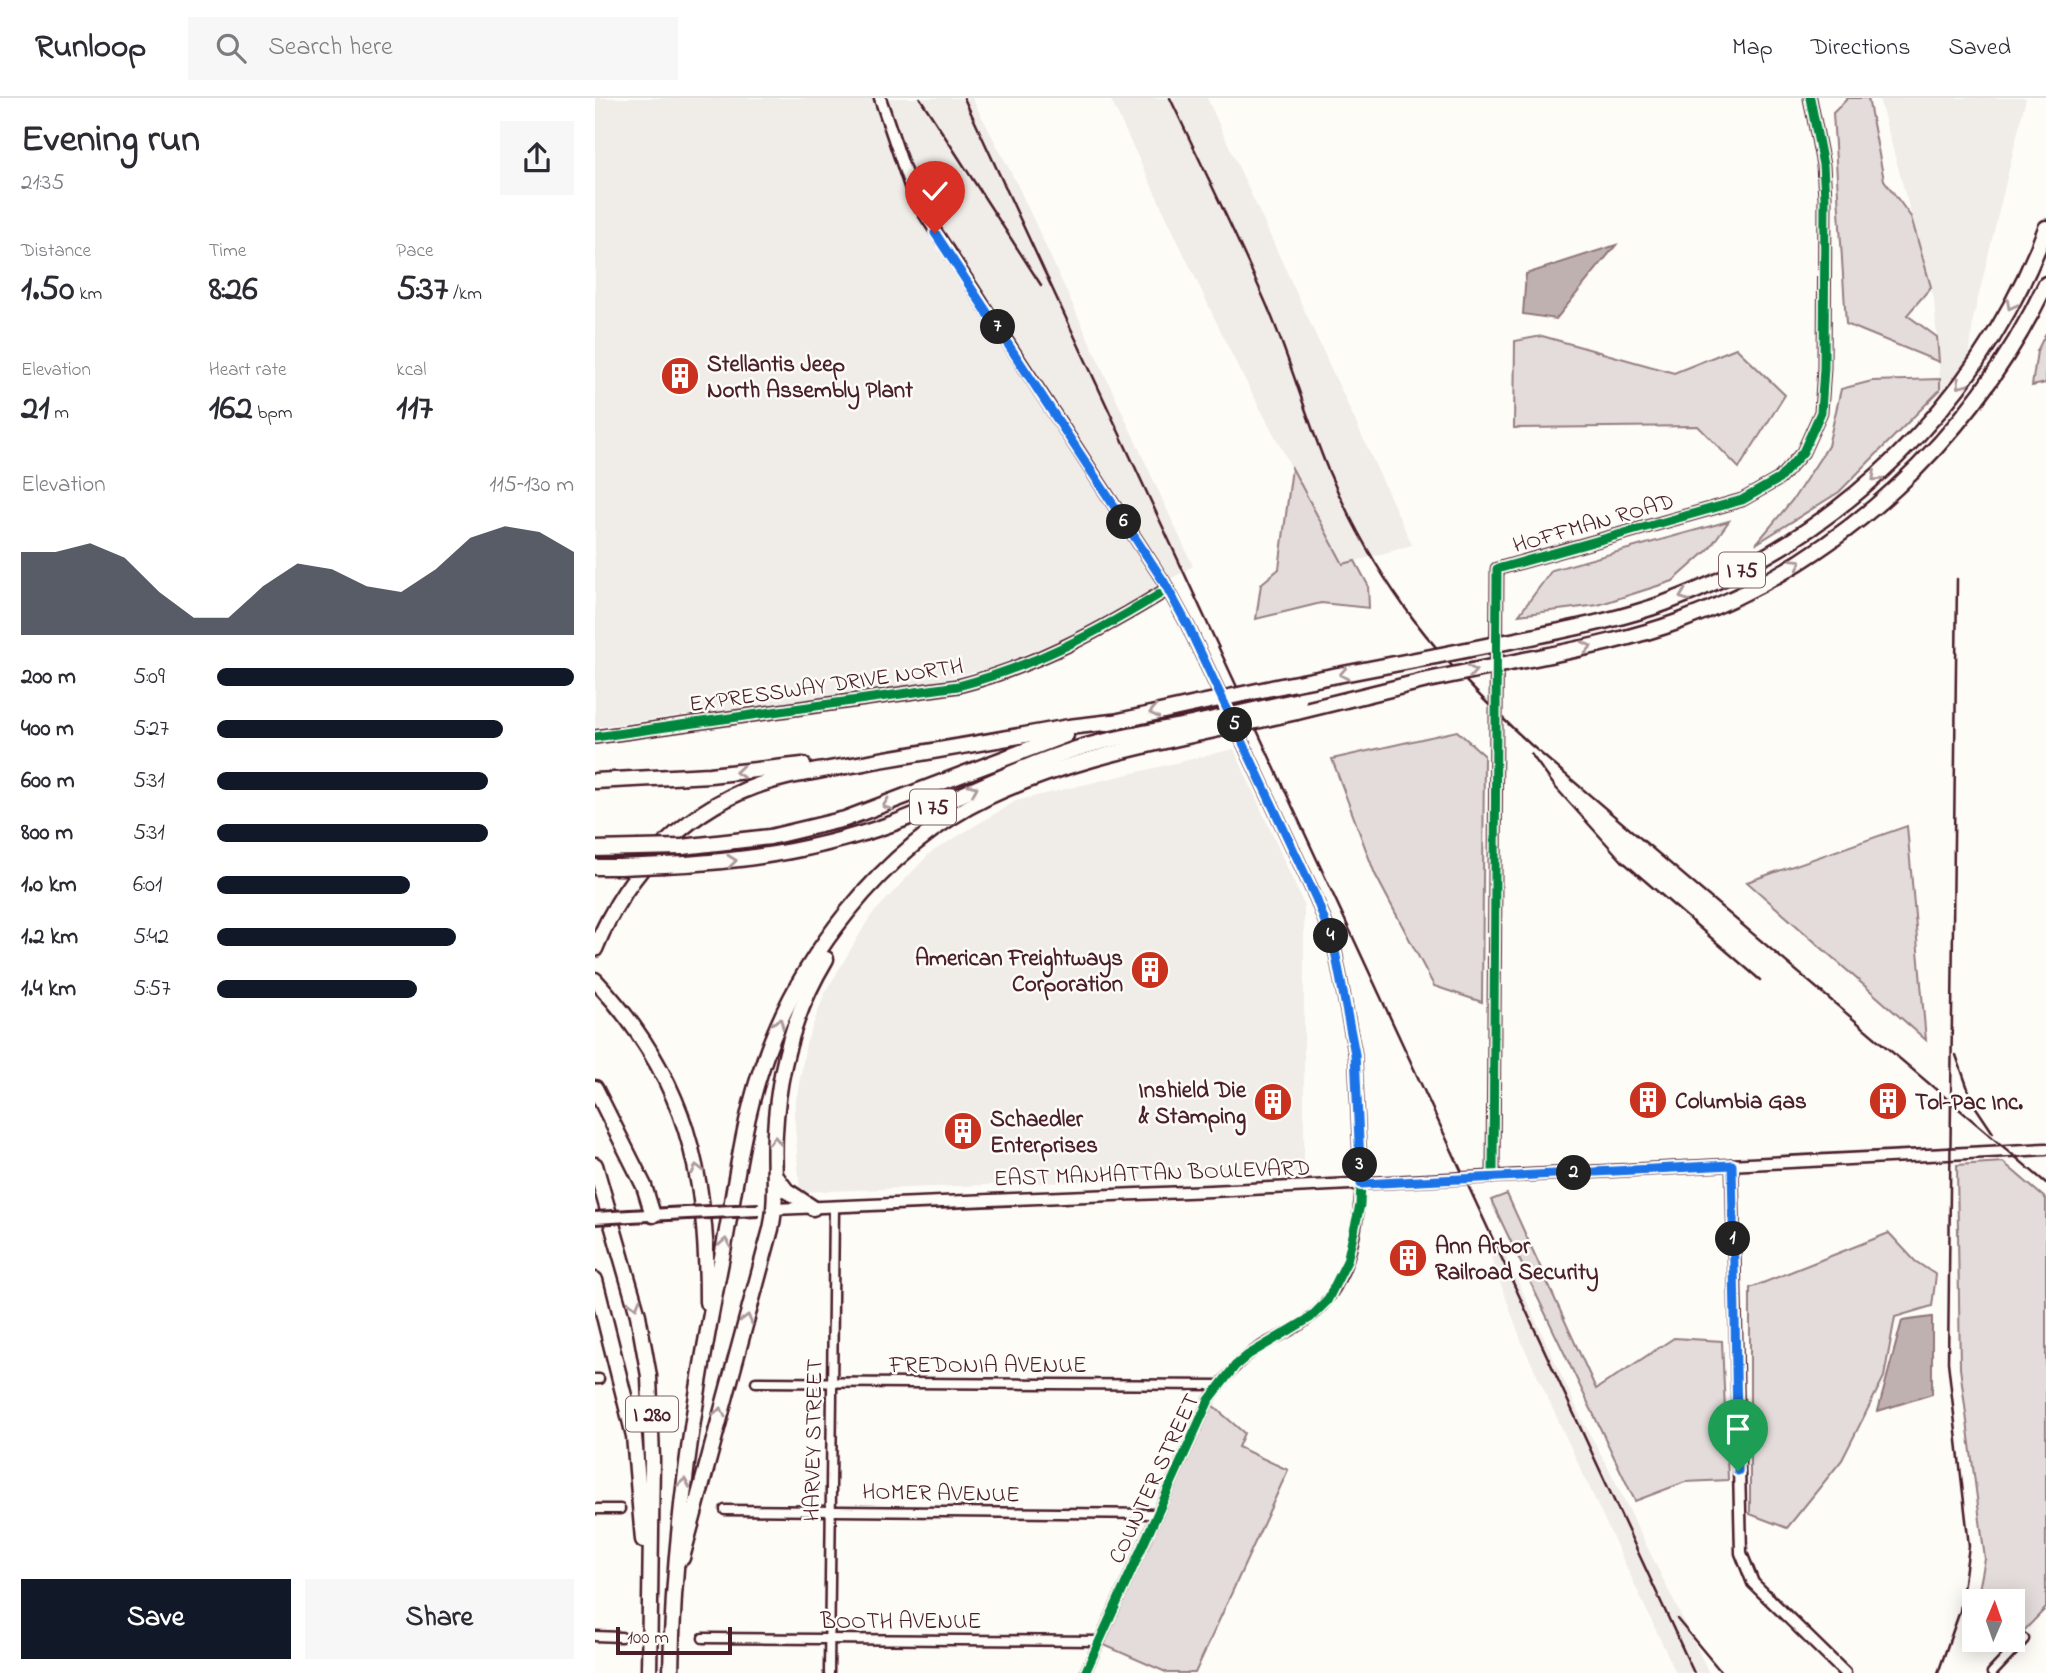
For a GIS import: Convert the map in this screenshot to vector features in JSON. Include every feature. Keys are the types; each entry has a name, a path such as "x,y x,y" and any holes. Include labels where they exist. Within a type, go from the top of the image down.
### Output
{"highway":[{"name":"I 75","path":"595,849 682,847 762,838 845,819 1032,746 1112,722 1521,639 1638,612 1742,569 1791,541 1838,509 1882,472 1924,429 1958,388 1993,337 2020,287 2046,228"},
{"name":"I 75","path":"595,867 754,858 838,841 908,817 1057,755 1091,744 1198,728 1520,661 1641,634 1706,610 1757,587 1816,551 1861,518 1924,461 1992,378 2046,284"},
{"path":"595,949 614,909 641,869 678,830 731,796 773,780 1069,727 1112,722"},
{"path":"707,1334 748,1116 766,1055 785,1009 814,961 868,891 916,844 970,807 1023,782 1068,766 1198,728"},
{"path":"595,780 710,775 836,761 857,765"},
{"path":"672,1597 775,1209 776,1119 783,1069 797,1018 815,977 843,932 879,889 916,852 970,807"},
{"path":"595,980 640,1036 669,1086 697,1166 707,1242 707,1334"},
{"path":"595,1088 643,1186 653,1215"},
{"path":"595,1165 615,1238"},
{"path":"775,1175 786,1189 813,1208"},
{"path":"595,1195 615,1238"},
{"name":"I 280","path":"615,1238 638,1315 652,1405 649,1673"},
{"path":"595,1280 634,1436 650,1595"},
{"name":"I 280","path":"671,1673 672,1597 677,1533 707,1334"}],"main road":[{"name":"EXPRESSWAY DRIVE NORTH","path":"595,737 958,686 1009,671 1058,652 1168,589"},
{"name":"EAST MANHATTAN BOULEVARD","path":"595,1218 775,1209"}],"street":[{"path":"880,98 914,198 1168,589 1316,898 1334,946 1355,1054 1361,1184"},
{"name":"HOFFMAN ROAD","path":"1493,1177 1497,569 1742,500 1779,479 1803,452 1821,412 1824,368 1825,197 1823,164 1810,98"},
{"name":"EAST MANHATTAN BOULEVARD","path":"775,1209 1361,1184 2046,1149"},
{"path":"1732,1165 1741,1553 1753,1583 1845,1673"},
{"name":"COUNTER STREET","path":"1085,1673 1209,1401 1248,1355 1310,1318 1327,1301 1347,1261 1360,1205 1361,1184"},
{"name":"HARVEY STREET","path":"829,1673 834,1208"},
{"name":"FREDONIA AVENUE","path":"756,1382 1220,1385"},
{"path":"595,1509 620,1510"},
{"name":"HOMER AVENUE","path":"725,1510 1157,1514"},
{"path":"595,1636 621,1637"},
{"name":"BOOTH AVENUE","path":"703,1638 1100,1641"},
{"path":"1991,1673 2011,1652"}],"shaded area":[{"path":"595,98 972,98 1017,184 1193,566 1080,632 991,668 921,684 595,727"},
{"path":"1110,98 1207,98 1412,545 1343,565 1233,357"},
{"path":"1848,98 1868,98 1884,180 1911,217 1931,287 1907,315 1937,337 1939,362 1846,324 1833,113"},
{"path":"1879,98 2026,98 1973,319 1968,374 1942,408 1934,298"},
{"path":"1616,245 1556,319 1523,314 1526,274"},
{"path":"2046,333 2046,383 2032,386 2037,351"},
{"path":"1542,336 1674,373 1736,348 1785,395 1739,468 1698,426 1514,428 1515,341"},
{"path":"1940,379 1940,390 1839,492 1756,544 1794,498 1828,446 1841,389 1872,381"},
{"path":"1292,468 1343,564 1355,561 1368,585 1369,608 1321,603 1256,619 1261,584 1279,569"},
{"path":"1729,521 1708,550 1673,581 1598,605 1519,615 1552,570"},
{"path":"1457,731 1484,755 1482,1002 1434,986 1375,874 1332,759"},
{"path":"1234,749 1304,905 1304,1173 800,1192 794,1113 806,1044 825,993 870,917 930,853 1016,801"},
{"path":"1907,826 1926,1040 1747,882"},
{"path":"2003,1162 2046,1199 2046,1608 2025,1630 2025,1589 1979,1589 1985,1559 1960,1368 1957,1165"},
{"path":"1507,1194 1596,1389 1674,1338 1722,1341 1728,1480 1685,1482 1635,1501 1491,1200"},
{"path":"1889,1233 1915,1261 1936,1275 1932,1306 1895,1317 1884,1377 1842,1460 1787,1528 1750,1514 1750,1288"},
{"path":"1505,1254 1583,1422 1608,1467 1709,1673 1676,1673 1523,1345 1491,1257"},
{"path":"1932,1317 1932,1394 1878,1411 1902,1321"},
{"path":"1211,1404 1244,1433 1238,1447 1288,1470 1195,1673 1168,1673 1104,1645"}],"railway":[{"path":"920,98 1041,285"},
{"path":"964,98 1694,1673"},
{"path":"1170,98 1271,315 1320,451 1347,512 1390,586 1413,619 1467,682 1531,745 2046,1183"},
{"path":"1938,1673 1960,1611 1969,1546 1948,1362 1957,579"},
{"path":"1531,754 1556,788 1622,861 1760,980"},
{"path":"1956,1055 1973,1103 1993,1133"},
{"path":"1677,1619 1722,1673"}],"cycle path":[{"path":"1493,1177 1497,569 1742,500 1779,479 1803,452 1821,412 1824,368 1825,197 1823,165 1810,98"},
{"path":"595,737 958,686 1014,668 1066,646 1168,589 1188,626 1316,898 1334,945 1355,1054 1360,1205 1347,1261 1327,1301 1310,1318 1248,1355 1235,1366 1209,1400 1085,1673"}],"place":[{"name":"Stellantis Jeep North Assembly Plant","path":"680,376"},
{"name":"American Freightways Corporation","path":"1150,970"},
{"name":"Columbia Gas","path":"1648,1100"},
{"name":"Tol-Pac Inc.","path":"1888,1101"},
{"name":"Inshield Die & Stamping","path":"1273,1102"},
{"name":"Schaedler Enterprises","path":"963,1131"},
{"name":"Ann Arbor Railroad Security","path":"1408,1258"}],"route":[{"path":"935,233 1033,378 1164,582 1188,626 1316,898 1334,946 1348,1008 1355,1054 1361,1184 1732,1165 1738,1471"}]}
